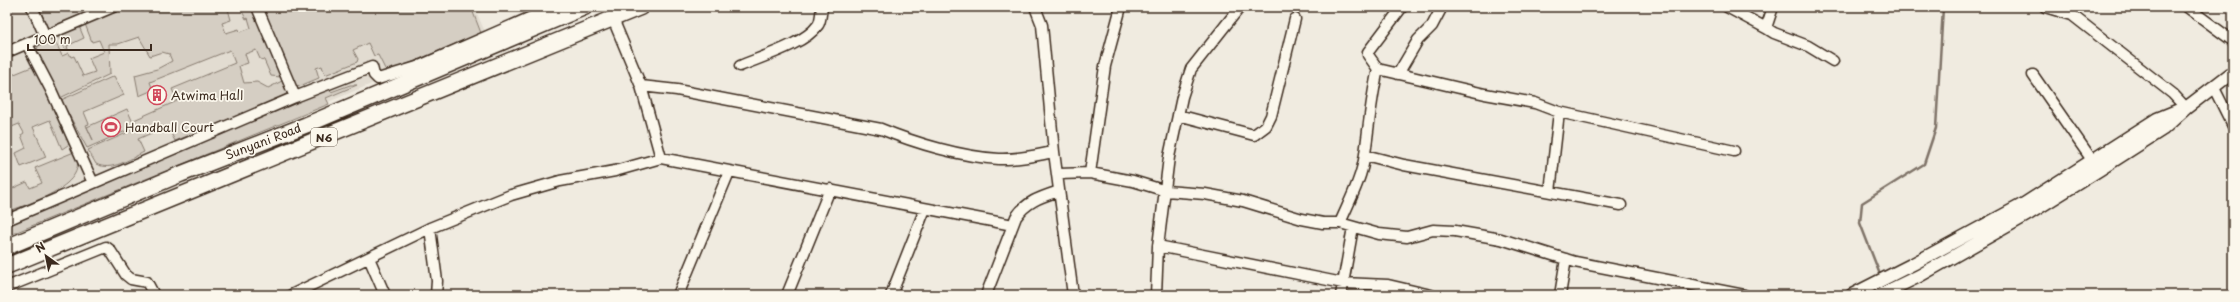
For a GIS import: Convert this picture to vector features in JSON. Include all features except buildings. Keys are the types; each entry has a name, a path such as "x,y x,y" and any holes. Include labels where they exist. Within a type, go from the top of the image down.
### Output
{"main road":[{"name":"Sunyani Road","path":"7,247 181,174 306,125 585,7"},
{"name":"N6","path":"7,266 641,7"},
{"path":"65,222 90,231"}],"street":[{"path":"32,7 45,36"},
{"path":"7,52 113,7"},
{"path":"257,7 295,97"},
{"path":"7,220 295,97 372,67 374,75 378,79 384,79 417,67 554,7"},
{"path":"740,66 791,45 814,30 819,24 822,7"},
{"path":"1035,7 1042,25 1054,152 1073,295"},
{"path":"1090,173 1105,66 1121,7"},
{"path":"1156,295 1158,246 1169,157 1178,115 1192,69 1240,7"},
{"path":"1402,7 1368,52 1368,56 1378,69 1535,103 1559,112 1734,151"},
{"path":"1398,74 1418,40 1432,26 1442,7"},
{"path":"1727,7 1774,33 1808,46 1833,61"},
{"path":"1766,28 1773,7"},
{"path":"2045,7 2072,15 2173,94 2186,108"},
{"path":"2187,7 2233,42"},
{"path":"613,19 641,86 660,158"},
{"path":"1178,115 1254,135 1266,126 1271,116 1295,19"},
{"path":"27,44 51,90 93,183"},
{"path":"1340,223 1353,194 1365,155 1368,116 1378,69"},
{"path":"2033,75 2092,160"},
{"path":"1880,295 1919,276 2030,214 2163,129 2186,108 2230,78"},
{"path":"641,86 677,90 881,129 898,136 975,156 1001,160 1054,152"},
{"path":"2214,88 2233,126"},
{"path":"1852,295 1914,264 2024,204 2157,119 2186,108"},
{"path":"1550,192 1559,112"},
{"path":"1365,155 1404,165 1621,205"},
{"path":"291,295 430,228 511,194 560,181 614,171 660,158 729,172 830,189 1013,225"},
{"path":"678,295 729,172"},
{"path":"1058,174 1090,173 1133,181 1166,191 1205,194 1236,199 1266,206 1302,219 1323,223 1340,223 1379,234 1407,237 1433,230 1455,231 1501,239 1566,259 1744,295"},
{"path":"787,295 830,189"},
{"path":"986,295 1013,225 1022,208 1037,198 1059,191"},
{"path":"891,295 925,208"},
{"path":"1341,295 1353,227"},
{"path":"430,228 436,274 436,295"},
{"path":"1158,246 1343,283 1388,285 1430,295"},
{"path":"7,287 106,247 110,250 126,275 131,279 146,282 154,295"},
{"path":"369,258 385,295"},
{"path":"1560,295 1566,259"}],"shaded area":[{"path":"7,7 474,7 487,36 7,235"},
{"path":"39,7 99,7 51,29 47,27"},
{"path":"128,7 236,7 228,9 231,20 222,23 226,33 239,29 240,32 251,28 248,18 246,19 240,7 252,7 281,77 271,76 264,60 260,59 256,50 245,54 248,63 239,66 244,83 257,82 268,88 282,81 287,93 281,98 175,141 167,126 138,139 144,152 114,166 102,166 96,164 88,150 138,128 134,120 177,101 172,89 235,63 230,50 150,82 153,90 139,96 135,75 157,69 172,61 169,54 162,52 150,56 139,37 118,44 109,44 110,74 60,98 37,51 38,46 54,38 62,56 69,53 71,57 74,56 83,76 95,72 89,58 104,52 99,40 92,42 85,24"},
{"path":"263,7 471,7 481,33 391,71 385,69 378,55 374,56 368,43 353,50 358,59 357,62 325,75 322,66 316,68 319,78 295,88"},
{"path":"79,26 84,38 67,46 68,49 65,50 58,36"},
{"path":"34,66 71,143 62,149 50,120 33,127 46,157 21,167 16,153 26,148 21,135 24,133 19,124 7,129 7,77"},
{"path":"114,76 124,95 84,112 89,124 86,125 93,140 87,127 127,109 135,127 87,148 61,100"},
{"path":"350,85 357,85 326,98 329,104 7,236 7,223 329,87 331,92"},
{"path":"74,152 77,164 75,174 67,183 43,198 7,212 7,191 27,182 30,188 42,183 35,168"}],"waterway":[{"path":"1879,272 1860,223 1862,203 1924,164 1936,128 1943,7"}],"place":[{"name":"Atwima Hall","path":"157,95"},
{"name":"Handball Court","path":"111,127"}]}
